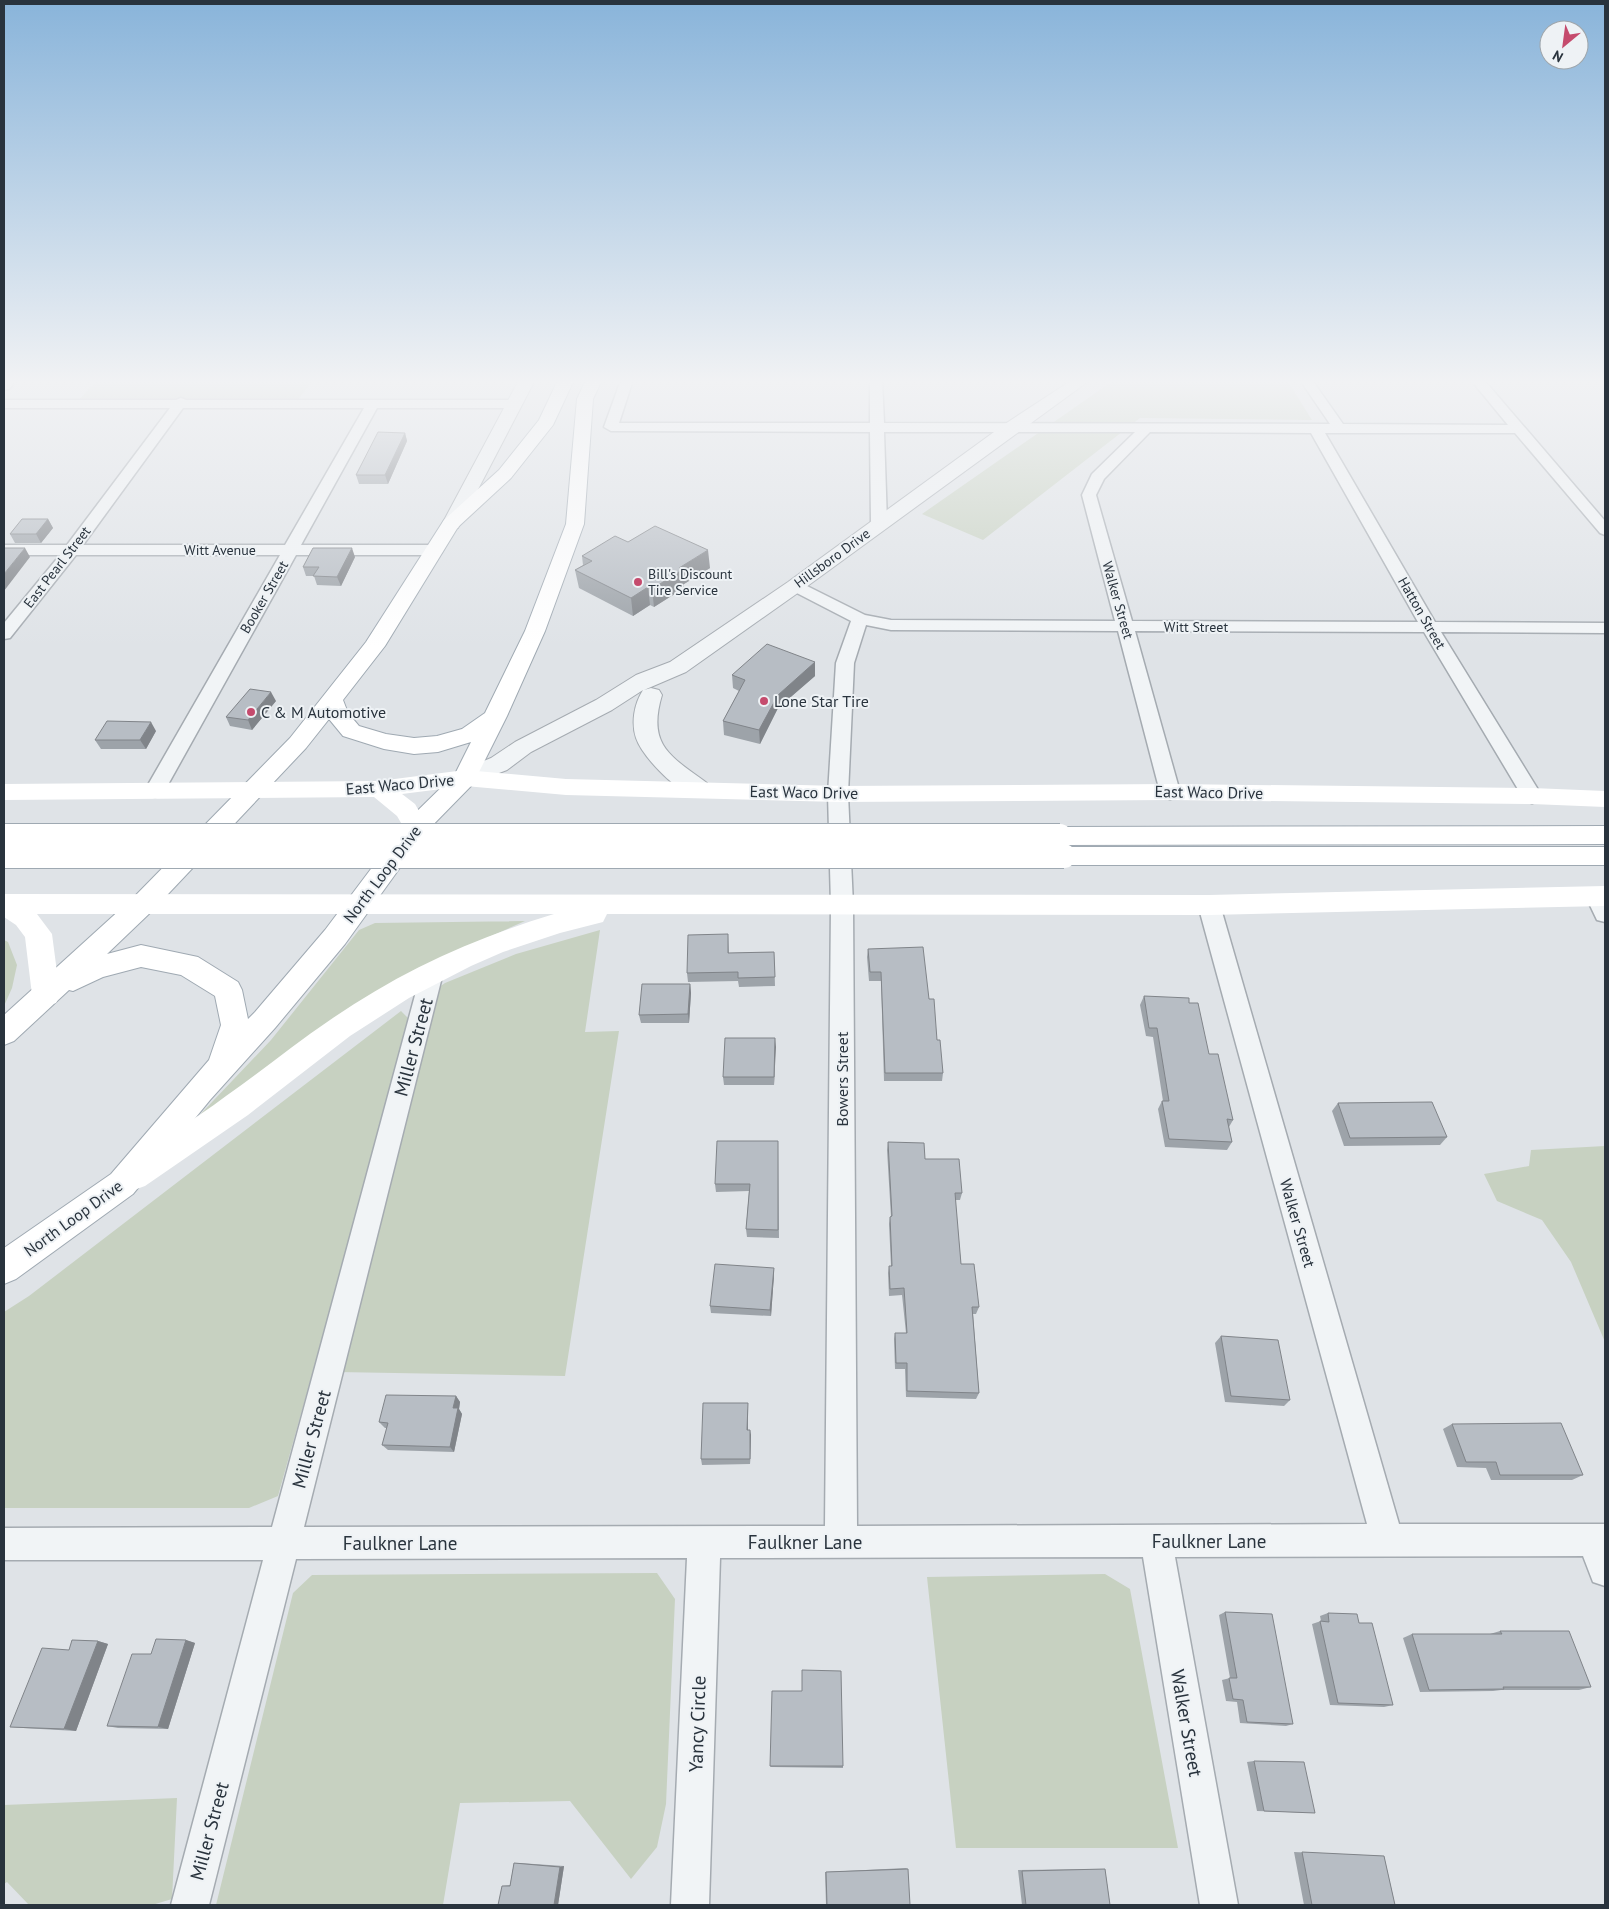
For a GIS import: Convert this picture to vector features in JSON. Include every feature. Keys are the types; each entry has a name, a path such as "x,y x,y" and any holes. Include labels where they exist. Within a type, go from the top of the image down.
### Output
{"main road":[{"path":"4,1033 144,904 298,743 374,646 451,524 509,469"},
{"name":"North Loop Drive","path":"4,1268 122,1184 199,1091 322,952 416,827 465,778 497,715 535,631 575,524 579,469"},
{"path":"332,700 337,715 351,731 384,741 414,746 438,744 470,734 497,715"},
{"name":"East Waco Drive","path":"4,792 379,789 465,778 566,787 838,794 1170,792 1532,796 1605,799"},
{"path":"379,789 406,810 416,827"},
{"path":"4,856 1062,846 1605,835"},
{"path":"4,836 1062,846 1605,856"},
{"path":"4,904 1209,905 1602,902"},
{"path":"4,904 25,918 38,934 46,995"},
{"path":"122,1184 237,1106 340,1028 382,1001 432,973 487,946 541,928 642,904"},
{"path":"46,995 95,968 141,956 188,965 228,990 235,1025 222,1066"}],"street":[{"name":"East Pearl Street","path":"4,634 72,550 132,469"},
{"name":"Booker Street","path":"154,790 336,469"},
{"path":"451,524 479,469"},
{"path":"878,469 879,523"},
{"name":"Hillsboro Drive","path":"465,778 499,764 523,747 604,705 644,680 678,666 795,586 954,469"},
{"name":"Walker Street","path":"1105,469 1097,477 1089,495 1170,792"},
{"name":"Hatton Street","path":"1338,469 1430,628 1532,796"},
{"path":"1554,469 1605,530"},
{"name":"Witt Avenue","path":"4,550 436,550"},
{"name":"Witt Street","path":"795,586 860,619 891,625 1605,628"},
{"name":"Bowers Street","path":"841,1542 842,905 838,794 845,663 860,619"},
{"name":"Hillsboro Drive","path":"499,764 530,762 575,740 651,695 663,685 678,666"},
{"path":"651,695 645,710 646,738 661,760 698,789"},
{"name":"Walker Street","path":"1209,905 1387,1540"},
{"name":"Miller Street","path":"190,1905 432,973"},
{"path":"1599,1540 1605,1570"},
{"name":"Faulkner Lane","path":"4,1544 1599,1540"},
{"name":"Walker Street","path":"1156,1541 1219,1905"},
{"name":"Yancy Circle","path":"690,1905 704,1542"}],"green space":[{"path":"986,469 1074,469 983,540 922,514"},
{"path":"525,921 417,969 194,1121 271,1040 359,930 375,923"},
{"path":"600,930 585,1032 619,1031 565,1376 337,1372 435,990 445,983 516,954"},
{"path":"4,940 8,942 17,965 12,988 4,1006"},
{"path":"401,1011 411,1021 278,1496 249,1508 4,1508 4,1312 29,1296"},
{"path":"1605,1146 1605,1342 1571,1262 1542,1220 1497,1201 1484,1174 1529,1166 1531,1150"},
{"path":"657,1573 675,1599 666,1804 657,1847 631,1879 570,1801 460,1803 443,1905 216,1905 293,1593 312,1575"},
{"path":"1105,1574 1130,1589 1178,1848 956,1848 927,1577"},
{"path":"177,1798 172,1899 152,1905 29,1905 7,1882 4,1884 4,1805"}],"building":[{"path":"359,469 388,469 385,475 356,475"},
{"path":"22,519 48,519 36,534 10,534"},
{"path":"655,526 708,550 679,568 682,570 652,589 648,587 631,598 575,570 592,561 582,556 615,536 628,542"},
{"path":"4,548 25,548 4,574"},
{"path":"313,548 352,548 337,577 313,576 319,567 303,567"},
{"name":"Lone Star Tire","path":"767,644 815,662 778,695 759,730 723,721 745,680 732,675"},
{"path":"250,689 271,692 248,720 226,717"},
{"path":"107,721 151,722 140,740 95,740"},
{"path":"728,934 728,953 774,952 775,977 738,978 738,972 687,973 688,935"},
{"path":"923,947 929,999 934,999 937,1040 940,1040 943,1073 885,1073 881,972 870,972 868,949"},
{"path":"642,984 690,984 688,1014 639,1015"},
{"path":"1144,996 1189,998 1189,1003 1198,1003 1209,1054 1218,1054 1233,1120 1227,1119 1232,1142 1169,1139 1162,1101 1169,1101 1157,1028 1149,1028"},
{"path":"725,1038 775,1038 774,1077 723,1077"},
{"path":"1432,1102 1447,1137 1350,1138 1338,1103"},
{"path":"717,1141 778,1141 778,1230 746,1229 750,1184 715,1184"},
{"path":"888,1142 924,1143 925,1159 959,1159 962,1193 955,1193 961,1264 974,1264 979,1307 972,1307 979,1393 907,1391 907,1363 896,1363 895,1333 907,1333 904,1288 890,1289 889,1266 892,1266 890,1217 892,1216"},
{"path":"715,1264 774,1268 770,1310 710,1306"},
{"path":"1221,1336 1278,1340 1290,1400 1231,1396"},
{"path":"386,1395 456,1396 453,1408 458,1408 450,1447 382,1445 388,1423 379,1422"},
{"path":"703,1403 748,1403 747,1430 750,1430 750,1459 701,1459"},
{"path":"1561,1423 1583,1475 1500,1475 1496,1462 1466,1462 1452,1424"},
{"path":"1225,1612 1272,1614 1293,1724 1247,1722 1243,1700 1233,1699 1229,1678 1237,1678"},
{"path":"1328,1613 1357,1614 1359,1623 1372,1623 1393,1705 1338,1703 1320,1621 1329,1622"},
{"path":"1500,1631 1569,1631 1591,1687 1503,1687 1504,1689 1429,1690 1412,1634 1502,1634"},
{"path":"156,1639 186,1640 158,1727 107,1726 132,1654 151,1654"},
{"path":"72,1640 98,1641 64,1729 10,1727 42,1648 69,1650"},
{"path":"802,1670 841,1671 843,1766 770,1766 772,1691 802,1691"},
{"path":"1254,1761 1304,1762 1315,1813 1264,1811"},
{"path":"1302,1852 1384,1856 1395,1905 1312,1905"},
{"path":"514,1863 560,1867 554,1905 498,1905 502,1886 510,1886"},
{"path":"908,1869 910,1905 827,1905 826,1872"},
{"path":"1105,1869 1110,1905 1026,1905 1022,1871"}],"place":[{"name":"Bill's Discount Tire Service","path":"638,582"},
{"name":"Lone Star Tire","path":"764,701"},
{"name":"C & M Automotive","path":"251,712"}]}
